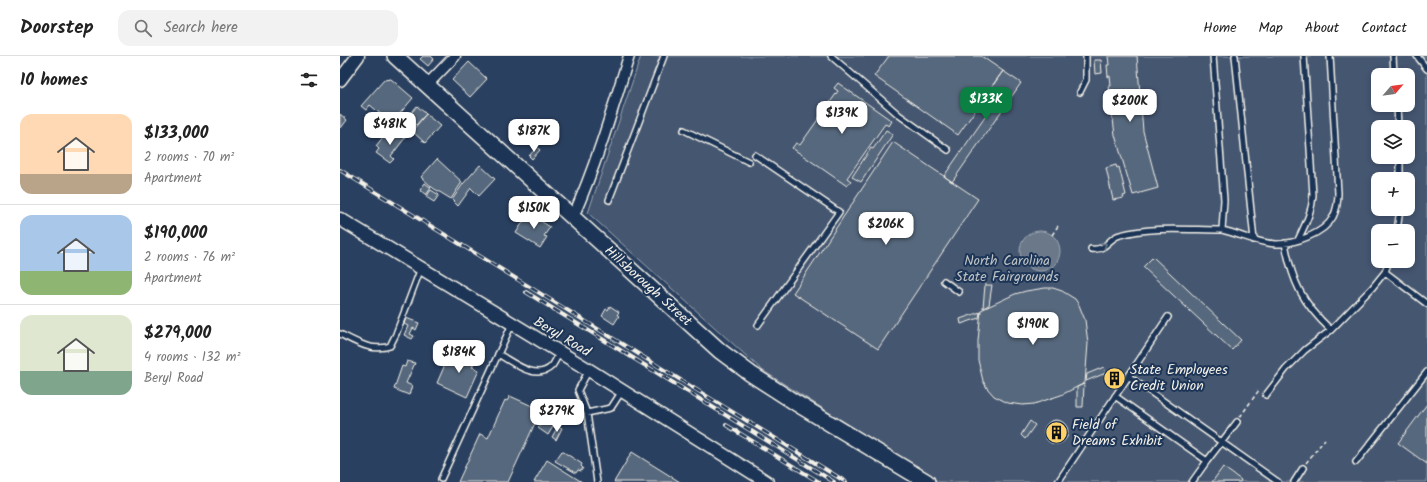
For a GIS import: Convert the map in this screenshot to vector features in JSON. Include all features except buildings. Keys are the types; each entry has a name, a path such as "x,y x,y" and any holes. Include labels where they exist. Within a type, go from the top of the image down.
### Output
{"main road":[{"name":"Hillsborough Street","path":"395,56 720,351 751,374 796,403 927,482"}],"street":[{"path":"340,80 358,56"},
{"path":"428,85 455,56"},
{"path":"573,217 604,138 629,56"},
{"name":"Beryl Road","path":"340,219 560,352 767,482"}],"lane":[{"path":"609,200 664,56"},
{"path":"831,56 899,115 948,150"},
{"path":"1080,92 1086,80 1086,56"},
{"path":"1213,56 1224,200 1222,230"},
{"path":"1235,56 1254,240"},
{"path":"1298,240 1312,207 1313,195 1304,56"},
{"path":"1091,249 1096,250 1105,246 1114,236 1140,231 1222,230 1254,240 1275,244 1298,240 1312,235 1325,227 1333,218 1337,207 1338,193 1330,56"},
{"path":"1393,56 1394,68"},
{"path":"1417,56 1427,69"},
{"path":"684,130 749,162"},
{"path":"755,155 839,212 758,325"},
{"path":"1285,243 1289,263 1298,288 1310,308 1330,330"},
{"path":"340,334 365,346 381,348 390,346 421,268"},
{"path":"1266,395 1286,369 1305,350 1330,330 1372,288 1386,268"},
{"path":"1385,272 1427,304"},
{"path":"944,282 959,292"},
{"path":"1058,482 1168,317"},
{"path":"441,479 512,324"},
{"path":"498,354 529,371 539,373 551,367 560,352"},
{"path":"589,370 578,390 587,414 597,482"},
{"path":"1356,462 1427,372"},
{"path":"1128,376 1278,482"},
{"path":"587,414 611,408 622,391"},
{"path":"1115,396 1207,461"},
{"path":"1192,482 1237,422"},
{"path":"1294,482 1303,468"}],"path":[{"path":"1052,235 1058,226"},
{"path":"1237,422 1259,390"},
{"path":"1303,468 1325,439"}],"green space":[{"name":"North Carolina State Fairgrounds","path":"641,56 1427,56 1427,482 939,482 762,370 588,213"}],"shaded area":[{"path":"1040,231 1048,233 1054,237 1058,243 1060,251 1058,259 1054,265 1048,269 1040,271 1032,269 1026,265 1022,259 1020,251 1022,243 1026,237 1032,233"}],"railway":[{"path":"340,170 846,482"},
{"path":"526,292 834,482"},
{"path":"726,425 819,482"}],"place":[{"name":"State Employees Credit Union","path":"1115,378"},
{"name":"Field of Dreams Exhibit","path":"1056,433"}]}
